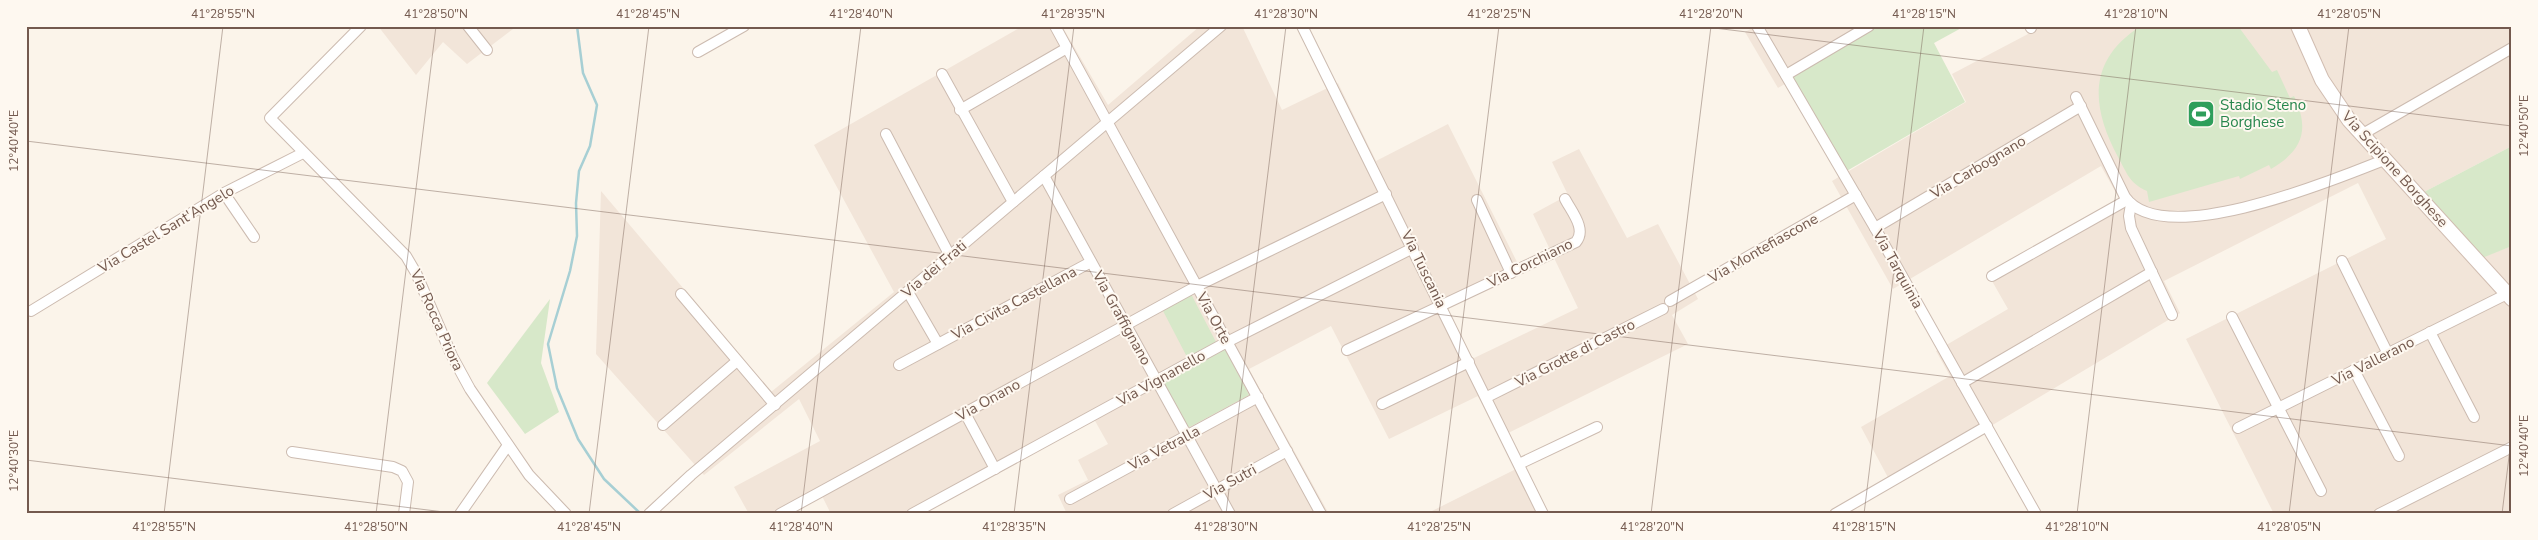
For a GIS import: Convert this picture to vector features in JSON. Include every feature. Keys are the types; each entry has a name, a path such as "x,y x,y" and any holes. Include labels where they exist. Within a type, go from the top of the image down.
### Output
{"main road":[{"name":"Via Scipione Borghese","path":"2298,26 2322,80 2361,135 2510,296"}],"street":[{"name":"Via Rocca Priora","path":"361,26 270,118 406,256 416,273 462,376 534,481 566,514"},
{"path":"468,26 487,50"},
{"path":"698,52 744,26"},
{"name":"Via Orte","path":"1055,26 1321,514"},
{"name":"Via dei Frati","path":"651,512 775,404 1221,26"},
{"name":"Via Tuscania","path":"1302,26 1544,514"},
{"name":"Via Tarquinia","path":"1757,26 1875,228 2036,514"},
{"path":"1786,75 1869,26"},
{"path":"960,110 1067,48"},
{"path":"2361,135 2512,48"},
{"path":"942,74 960,110 1013,202"},
{"name":"Via Carbognano","path":"1875,228 2079,102 2129,202"},
{"path":"886,134 950,256"},
{"name":"Via Castel Sant'Angelo","path":"31,311 224,193 303,153"},
{"path":"2129,202 2143,211 2159,214 2178,216 2219,212 2290,196 2384,160"},
{"name":"Via Graffignano","path":"1044,176 1230,514"},
{"path":"224,193 254,237"},
{"name":"Via Onano","path":"780,514 1125,324 1197,286 1386,194"},
{"name":"Via Montefiascone","path":"1666,305 1856,195"},
{"name":"Via Corchiano","path":"1347,350 1574,243 1579,238 1580,228 1565,199"},
{"path":"1477,200 1510,273"},
{"path":"2129,202 2131,228 2172,314"},
{"path":"1992,276 2129,202"},
{"name":"Via Vignanello","path":"912,514 1227,342 1413,248"},
{"path":"2342,261 2388,354"},
{"name":"Via Civita Castellana","path":"899,365 1091,262"},
{"path":"1962,383 2152,272"},
{"name":"Via Civita Castellana","path":"908,292 938,344"},
{"path":"681,294 775,404"},
{"name":"Via Vallerano","path":"2238,428 2430,332 2510,296"},
{"name":"Via Grotte di Castro","path":"1487,398 1666,305"},
{"path":"2232,317 2321,492"},
{"path":"2430,332 2474,417"},
{"path":"663,425 738,361"},
{"path":"1382,404 1469,362"},
{"path":"2354,370 2399,456"},
{"name":"Via Vetralla","path":"1070,498 1258,397"},
{"path":"965,413 995,468"},
{"path":"1835,514 1987,426"},
{"path":"1520,464 1597,427"},
{"path":"460,514 508,445"},
{"path":"2379,514 2512,447"},
{"name":"Via Sutri","path":"1173,514 1287,451"},
{"path":"292,452 394,468 402,471 408,482 404,514"}],"shaded area":[{"path":"378,26 517,26 467,64 443,42 416,75"},
{"path":"1023,26 1062,26 1108,105 1200,26 1242,26 1282,110 1338,83 1376,161 1448,124 1522,272 1447,308 1472,359 1578,308 1533,214 1568,195 1552,162 1579,149 1627,238 1658,224 1698,299 1672,315 1688,344 1500,437 1478,396 1389,439 1331,326 1249,369 1329,514 1067,514 1058,495 1088,480 1078,460 1108,444 1094,419 919,514 831,514 822,496 791,514 749,514 734,487 820,441 799,399 704,475 596,354 601,191 771,392 894,292 814,145"},
{"path":"1756,26 1882,26 1778,88 1745,32"},
{"path":"2025,26 2512,26 2512,146 2424,192 2482,257 2512,246 2512,514 2274,514 2186,339 2386,239 2358,183 2164,281 2180,313 1892,485 1861,427 1950,376 1936,351 2008,309 1988,274 2120,200 2101,166 1893,289 1832,181 1966,102 1952,74 2028,34"},
{"path":"1524,465 1547,514 1426,514"}],"green space":[{"path":"1876,26 1965,26 1934,43 1965,102 1845,172 1789,77"},
{"name":"Stadio Steno Borghese","path":"2141,26 2238,26 2272,72 2277,70 2290,98 2294,96 2302,119 2302,129 2297,147 2282,162 2271,169 2269,165 2240,179 2239,176 2149,202 2147,191 2136,185 2126,173 2109,138 2099,103 2099,85 2103,69 2111,54 2123,39"},
{"path":"2512,146 2512,246 2482,258 2424,192"},
{"path":"1190,292 1216,342 1187,357 1161,307"},
{"path":"550,299 541,363 559,412 525,434 487,383"},
{"path":"1224,347 1249,395 1186,429 1161,381"}],"waterway":[{"path":"577,26 583,73 597,105 590,146 579,171 576,203 577,236 570,271 548,344 557,388 578,439 604,479 641,514"}],"place":[{"name":"Stadio Steno Borghese","path":"2201,114"}]}
